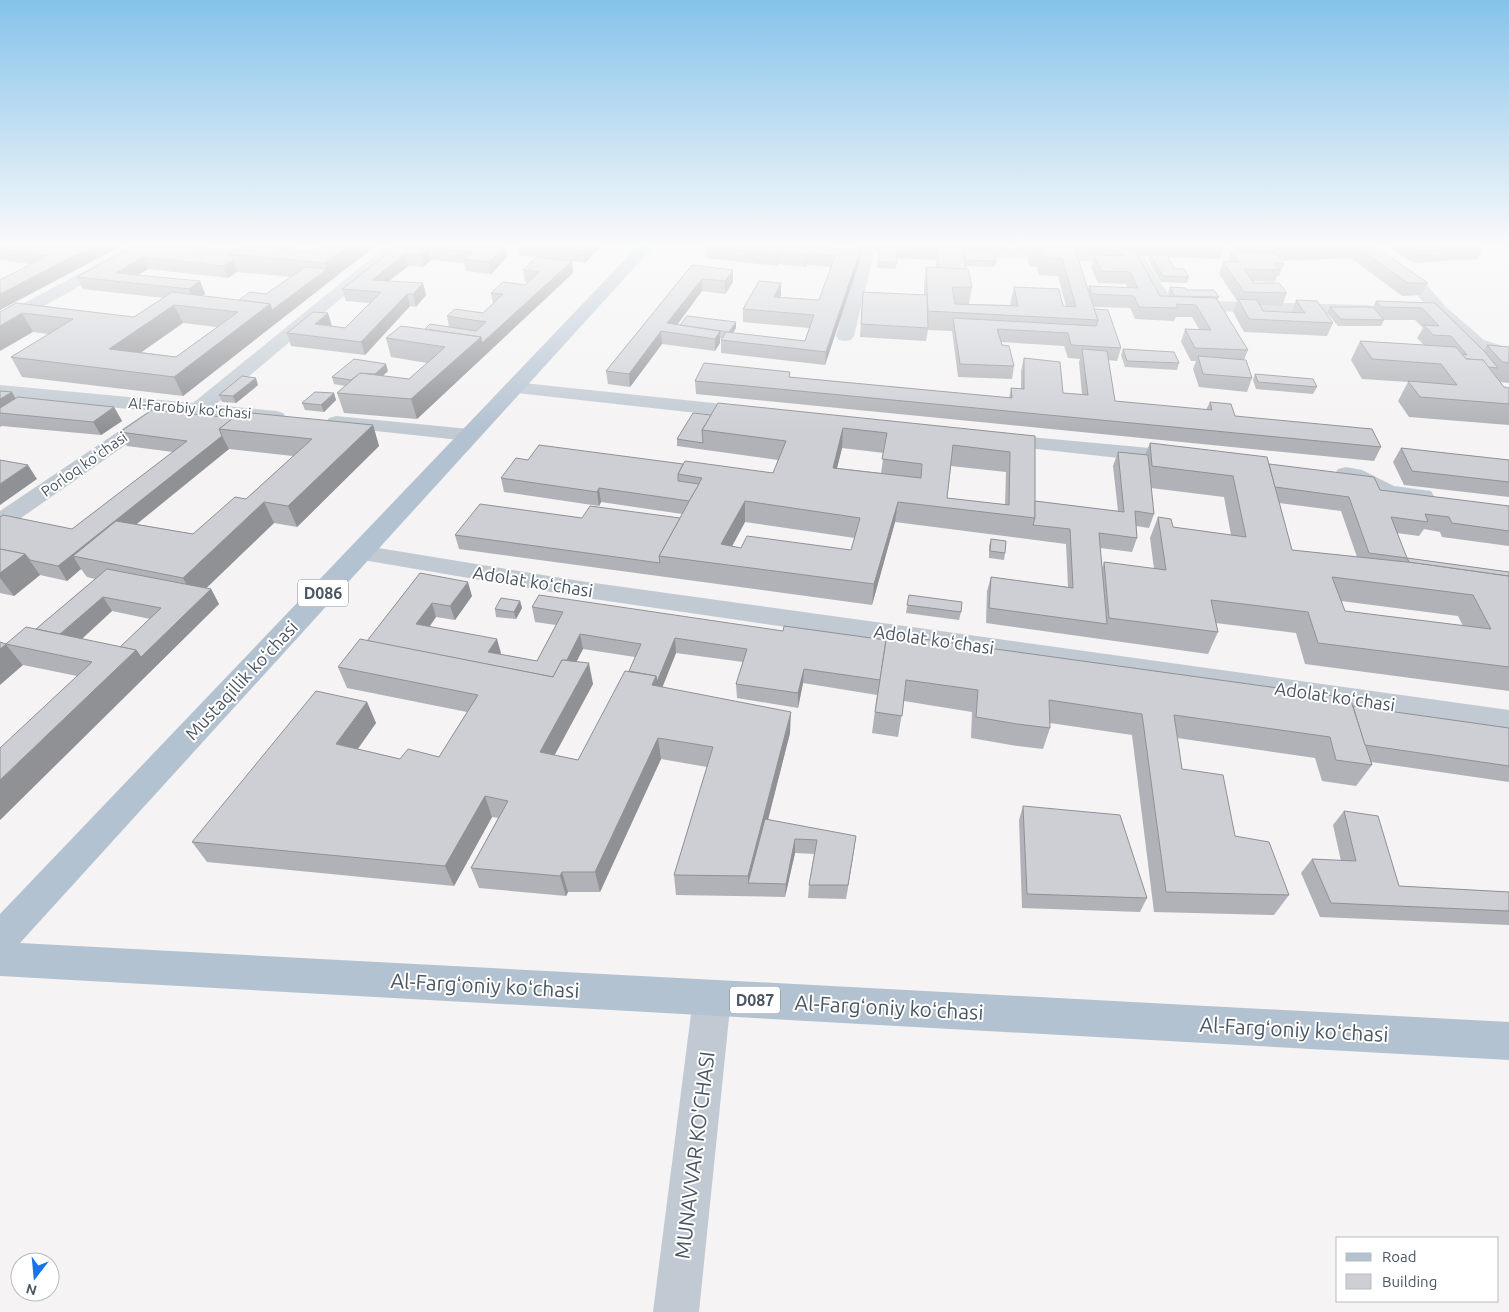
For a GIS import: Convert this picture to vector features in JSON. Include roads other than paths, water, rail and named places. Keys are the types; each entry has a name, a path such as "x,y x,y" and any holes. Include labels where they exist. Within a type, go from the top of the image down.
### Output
{"main road":[{"name":"Mustaqillik koʻchasi","path":"0,939 588,308"},
{"name":"Al-Fargʻoniy koʻchasi","path":"0,959 1509,1041"}],"street":[{"path":"0,322 26,308"},
{"path":"198,409 320,308"},
{"path":"845,336 850,308"},
{"path":"1306,308 1382,310"},
{"path":"1438,308 1478,344 1509,354"},
{"path":"1420,311 1440,311"},
{"path":"514,388 768,415"},
{"name":"Al-Farobiy koʻchasi","path":"0,391 469,436"},
{"name":"Porloq koʻchasi","path":"0,522 169,406"},
{"path":"973,438 1198,460"},
{"path":"1325,472 1354,474 1389,492 1444,499"},
{"name":"Adolat koʻchasi","path":"360,553 580,589 1509,721"},
{"name":"MUNAVVAR KO'CHASI","path":"676,1312 712,998"}]}
